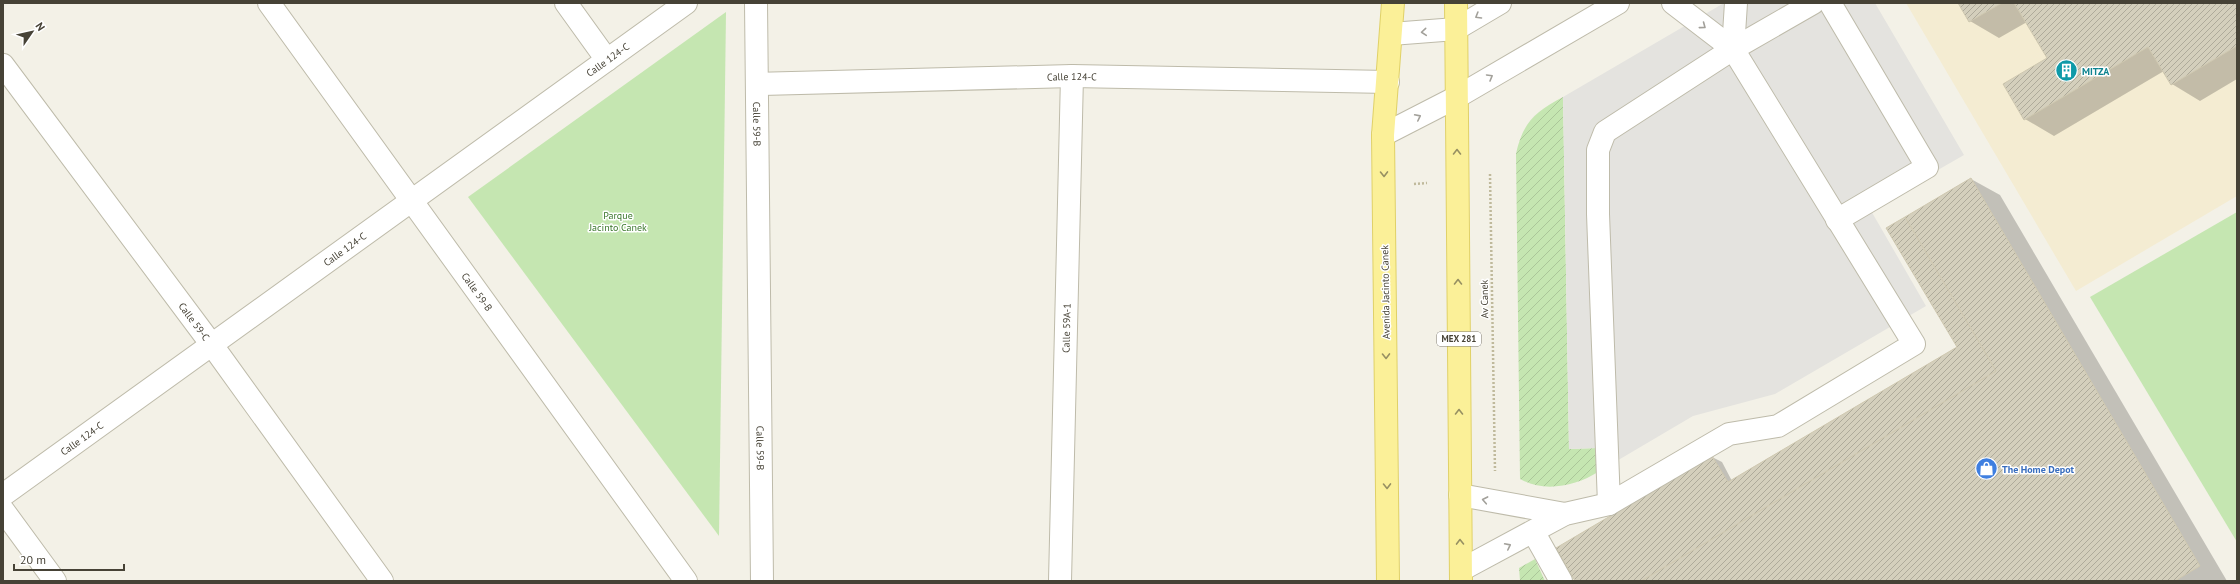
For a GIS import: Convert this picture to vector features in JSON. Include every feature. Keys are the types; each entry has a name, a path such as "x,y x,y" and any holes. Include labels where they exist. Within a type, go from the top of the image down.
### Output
{"main road":[{"name":"Avenida Jacinto Canek","path":"1388,581 1383,135 1393,3"},
{"name":"MEX 281","path":"1456,3 1461,576"}],"street":[{"name":"Calle 59-B","path":"269,3 686,581"},
{"path":"566,3 607,60"},
{"name":"Calle 124-C","path":"3,495 686,3"},
{"name":"Calle 59-B","path":"756,3 762,581"},
{"path":"1391,34 1456,29 1500,3"},
{"path":"1383,135 1457,97 1618,3"},
{"path":"1461,576 1565,514 1609,504 1729,434 1778,426 1914,344 1733,49 1673,3"},
{"path":"1733,49 1736,3"},
{"path":"1609,504 1598,214 1598,150 1605,132 1733,49 1813,3"},
{"path":"1830,3 1927,167 1838,220"},
{"name":"Calle 59-C","path":"3,65 212,345 382,581"},
{"name":"Calle 124-C","path":"757,84 1072,76 1388,82"},
{"name":"Calle 59A-1","path":"1060,581 1072,76"},
{"path":"1460,495 1565,514"},
{"path":"3,510 54,581"},
{"path":"1534,533 1561,581"}],"path":[{"path":"1410,184 1434,182"},
{"name":"Av Canek","path":"1491,184 1495,477"}],"shaded area":[{"path":"1724,3 1875,3 1964,155 1870,209 1926,306 1775,394 1693,416 1598,472 1597,448 1569,449 1563,97"},
{"name":"MITZA","path":"1906,3 2237,3 2237,196 2076,291"}],"green space":[{"name":"Parque Jacinto Canek","path":"726,13 719,536 468,197"},
{"path":"1563,97 1569,449 1597,448 1598,472 1580,481 1549,487 1539,486 1520,479 1516,154 1522,134 1532,119 1545,108"},
{"path":"2237,212 2237,542 2090,297"},
{"path":"1535,559 1545,581 1520,581 1519,568"}],"building":[{"path":"1958,3 2002,3 1969,22"},
{"name":"MITZA","path":"2014,3 2237,3 2237,46 2171,85 2148,47 2024,120 2003,84 2047,58"},
{"name":"The Home Depot","path":"1971,178 2200,566 2175,581 1641,581 1996,371 1905,217"},
{"path":"1905,217 1996,371 1641,581 1575,581 1556,548 1712,456 1728,482 1957,347 1886,228"}],"place":[{"name":"MITZA","path":"2066,71"},
{"name":"The Home Depot","path":"1987,469"}]}
